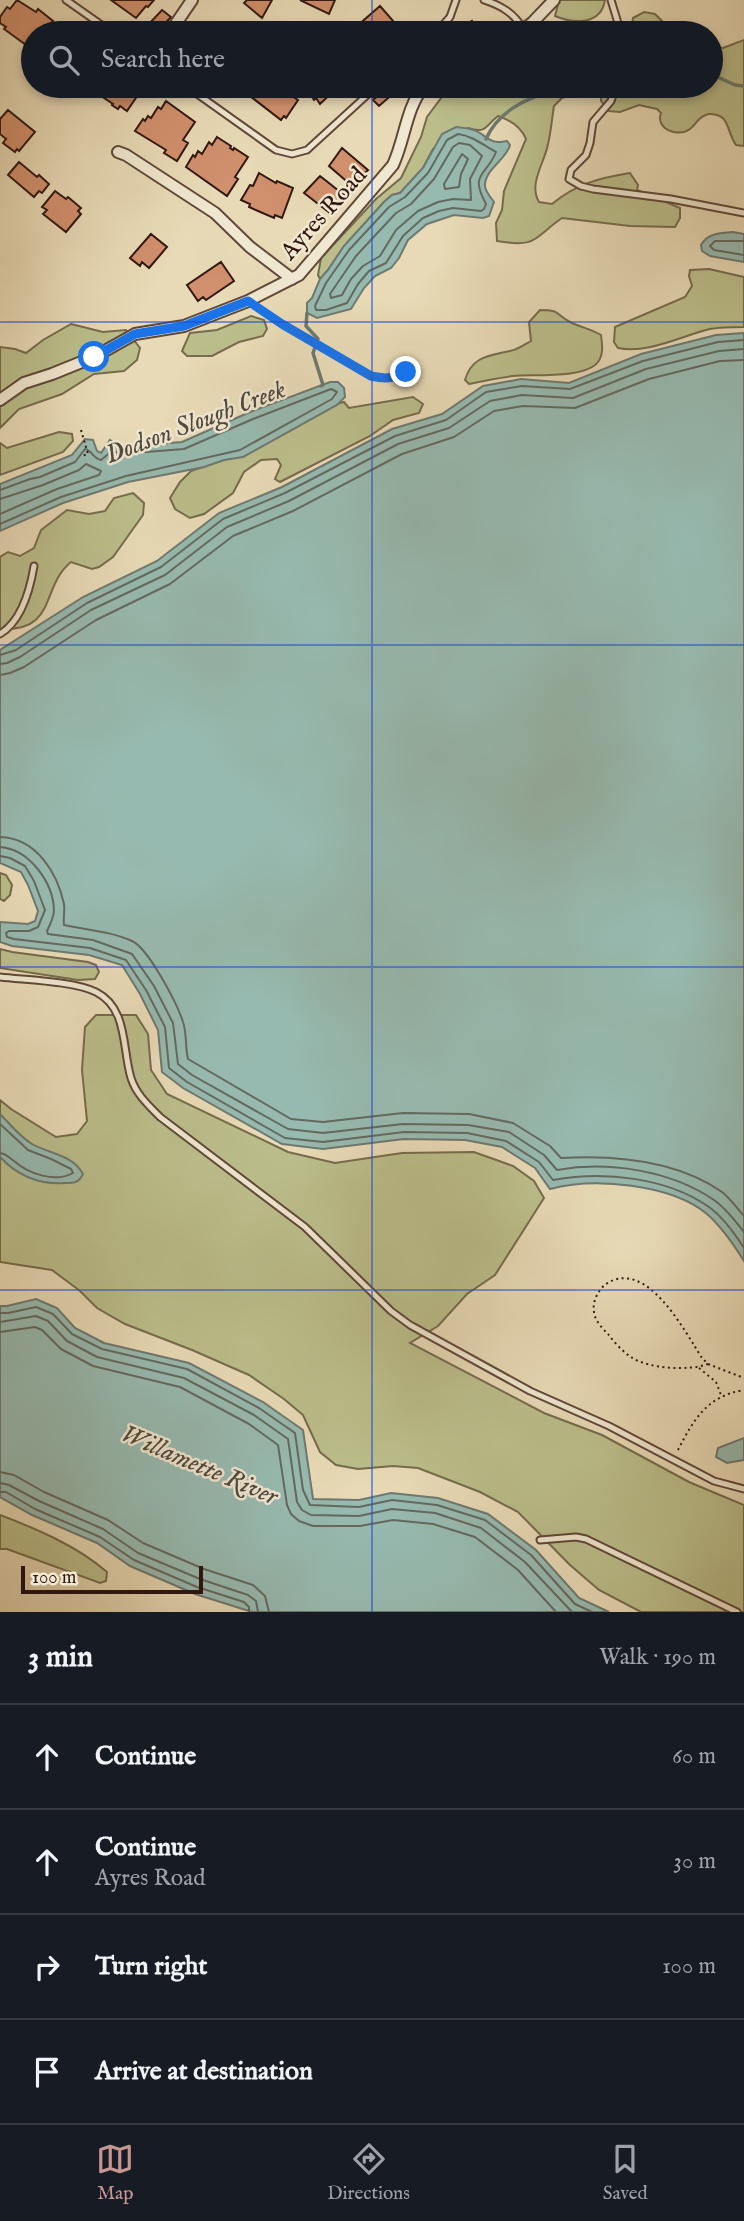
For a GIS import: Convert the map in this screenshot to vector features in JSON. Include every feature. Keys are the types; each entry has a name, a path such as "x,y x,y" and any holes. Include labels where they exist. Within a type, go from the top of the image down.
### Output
{"street":[{"path":"176,21 192,0"},
{"path":"533,21 554,0"},
{"name":"Ayres Road","path":"0,400 24,383 83,361 135,334 184,326 248,301 299,275 393,165 416,98"},
{"path":"118,152 207,208 250,247 292,279"}],"lane":[{"path":"66,0 96,21"},
{"path":"447,21 455,0 466,0"},
{"path":"484,0 501,6 517,17 518,21"},
{"path":"611,0 617,21"},
{"path":"203,98 276,150 292,154 307,150 364,98"},
{"path":"613,98 593,121 586,155 571,170 569,179 593,189 671,199 744,213"},
{"path":"0,634 17,616 27,597 34,566"},
{"path":"0,977 93,990 107,999 116,1011 122,1027 131,1079 147,1104 160,1117 305,1227 391,1311 410,1325 530,1391 609,1426 714,1481 744,1489"},
{"path":"540,1540 576,1537 586,1539 737,1612"}],"path":[{"path":"248,301 371,376 386,379 406,372"},
{"path":"81,430 88,454 81,456"},
{"path":"708,1363 698,1368 671,1368 638,1361 629,1356 597,1322 595,1298 603,1286 614,1280 628,1279 648,1286 665,1302 702,1358 744,1378"},
{"path":"698,1368 716,1382 722,1397"},
{"path":"673,1460 693,1421 703,1410 726,1394 744,1391"}],"green space":[{"path":"559,0 605,0 598,14 578,21 555,16"},
{"path":"644,12 655,14 662,21 633,21 633,18"},
{"path":"744,40 744,146 736,145 724,119 717,115 707,114 690,129 680,133 661,124 661,113 657,109 639,105 620,112 609,111 601,101 601,98 723,98 723,48"},
{"path":"441,98 562,98 554,106 548,144 536,180 539,202 552,204 570,191 588,183 630,173 638,185 637,190 680,208 680,218 675,227 630,226 562,218 534,240 520,243 497,241 496,223 502,210 504,191 526,139 515,125 498,116 485,128 468,128 433,149 423,168 400,193 392,195 384,202 344,246 320,279 318,275 321,258 376,199 401,178 421,137 427,117"},
{"path":"709,269 744,277 744,327 710,329 641,349 618,348 614,342 615,327 685,297 692,286 690,270"},
{"path":"540,310 555,312 570,322 601,335 602,352 598,362 582,371 558,375 513,376 469,384 465,380 472,366 482,358 515,350 531,341 529,322"},
{"path":"251,316 264,320 267,329 263,336 239,342 212,356 187,356 182,351 190,333 217,330"},
{"path":"71,324 103,332 126,330 140,348 137,360 124,371 94,374 62,394 19,409 0,428 0,347 26,353"},
{"path":"413,397 423,404 419,413 393,420 370,436 280,482 275,479 281,465 277,459 261,460 244,472 233,493 204,514 190,518 175,509 170,498 191,471 253,450 295,428 325,407 344,402 349,408"},
{"path":"59,432 72,434 73,441 63,452 0,475 0,443 7,448"},
{"path":"133,493 144,503 143,515 113,557 92,569 71,562 61,572 40,616 18,628 0,629 0,557 8,552 20,556 34,548 41,530 67,510 89,514 105,511 114,498"},
{"path":"0,873 6,875 12,885 10,895 4,901 0,899"},
{"path":"0,949 88,962 96,965 99,972 95,979 78,980 0,968"},
{"path":"96,1015 136,1015 148,1034 151,1070 167,1094 288,1152 335,1163 402,1153 474,1152 513,1166 534,1181 544,1198 495,1275 467,1294 438,1326 410,1343 544,1413 602,1435 689,1482 744,1505 744,1612 641,1612 599,1590 570,1565 518,1512 480,1492 418,1468 393,1466 358,1469 336,1465 320,1452 303,1415 249,1375 125,1324 97,1308 52,1270 0,1262 0,1100 56,1137 77,1134 87,1121 82,1070 85,1027"},
{"path":"0,1515 42,1532 83,1554 107,1572 106,1581 100,1583 7,1549 0,1549"}],"water":[{"path":"456,127 474,130 492,141 507,141 510,145 486,180 486,190 494,202 489,216 483,218 454,215 427,224 408,240 391,268 375,276 364,288 351,309 317,318 307,313 307,303 320,279 344,246 384,202 392,195 400,193 423,168 442,134"},
{"path":"733,232 744,234 744,262 710,256 702,251 701,245 707,238"},
{"path":"744,333 744,1261 718,1225 692,1204 653,1190 632,1186 588,1184 550,1189 535,1168 502,1147 465,1140 404,1139 323,1149 282,1144 183,1088 162,1072 158,1030 122,965 89,955 12,946 0,942 0,922 28,924 35,921 38,911 21,872 0,863 0,650 83,597 157,561 219,513 282,487 392,429 442,414 483,386 521,379 569,383 641,354 716,335"},
{"path":"330,382 338,382 344,388 345,397 337,405 243,457 128,482 63,503 0,531 0,484 72,455 85,439 93,440 97,451 101,453 110,440 120,447 182,442 250,412"},
{"path":"0,1114 28,1141 73,1163 83,1174 80,1179 68,1183 38,1181 7,1164 0,1157"},
{"name":"Willamette River","path":"36,1299 57,1308 75,1328 104,1343 189,1363 263,1402 303,1430 313,1499 359,1500 391,1493 438,1498 488,1514 536,1550 579,1598 609,1612 252,1612 195,1594 130,1566 97,1543 32,1515 0,1497 0,1306"},
{"path":"744,1438 744,1460 727,1463 716,1457 718,1448"}],"building":[{"path":"17,0 36,12 38,9 53,21 21,21 21,41 0,23 0,17 7,7 10,9"},
{"path":"111,0 154,0 136,18"},
{"path":"247,0 272,0 262,18 244,3"},
{"path":"300,0 335,0 329,14"},
{"path":"380,6 393,21 363,21"},
{"path":"162,10 171,17 167,21 152,21"},
{"path":"104,98 136,98 127,111 120,106 118,109"},
{"path":"253,98 298,100 286,118 284,116 281,120"},
{"path":"316,98 326,98 320,104"},
{"path":"375,98 388,98 379,106 373,100"},
{"path":"166,101 195,122 183,140 188,143 177,161 164,153 166,150 135,131 143,119 145,121 148,116 151,118"},
{"path":"8,110 35,132 19,151 17,149 15,152 3,143 6,139 0,134 0,119"},
{"path":"217,137 233,150 234,148 248,157 227,196 186,167 193,155 195,157 198,151 202,154 209,142 212,145"},
{"path":"342,148 368,170 352,186 329,166"},
{"path":"19,162 49,184 42,193 39,191 34,197 8,175"},
{"path":"259,173 276,183 277,181 293,188 282,218 275,215 274,218 258,211 241,200 250,185 253,186"},
{"path":"320,176 344,195 330,213 304,193"},
{"path":"55,191 81,208 78,211 81,214 66,232 43,214 47,210 42,207"},
{"path":"151,234 167,247 149,268 142,262 140,266 130,258"},
{"path":"221,262 234,281 206,300 203,297 198,301 187,285"}],"waterway":[{"name":"Dodson Slough Creek","path":"723,80 744,86"},
{"name":"Dodson Slough Creek","path":"486,139 492,128 509,111 533,98"},
{"name":"Dodson Slough Creek","path":"307,313 306,326 318,339 313,353 323,385 321,386"}],"route":[{"path":"94,357 135,334 184,326 248,301 371,376 386,379 406,372"}]}
